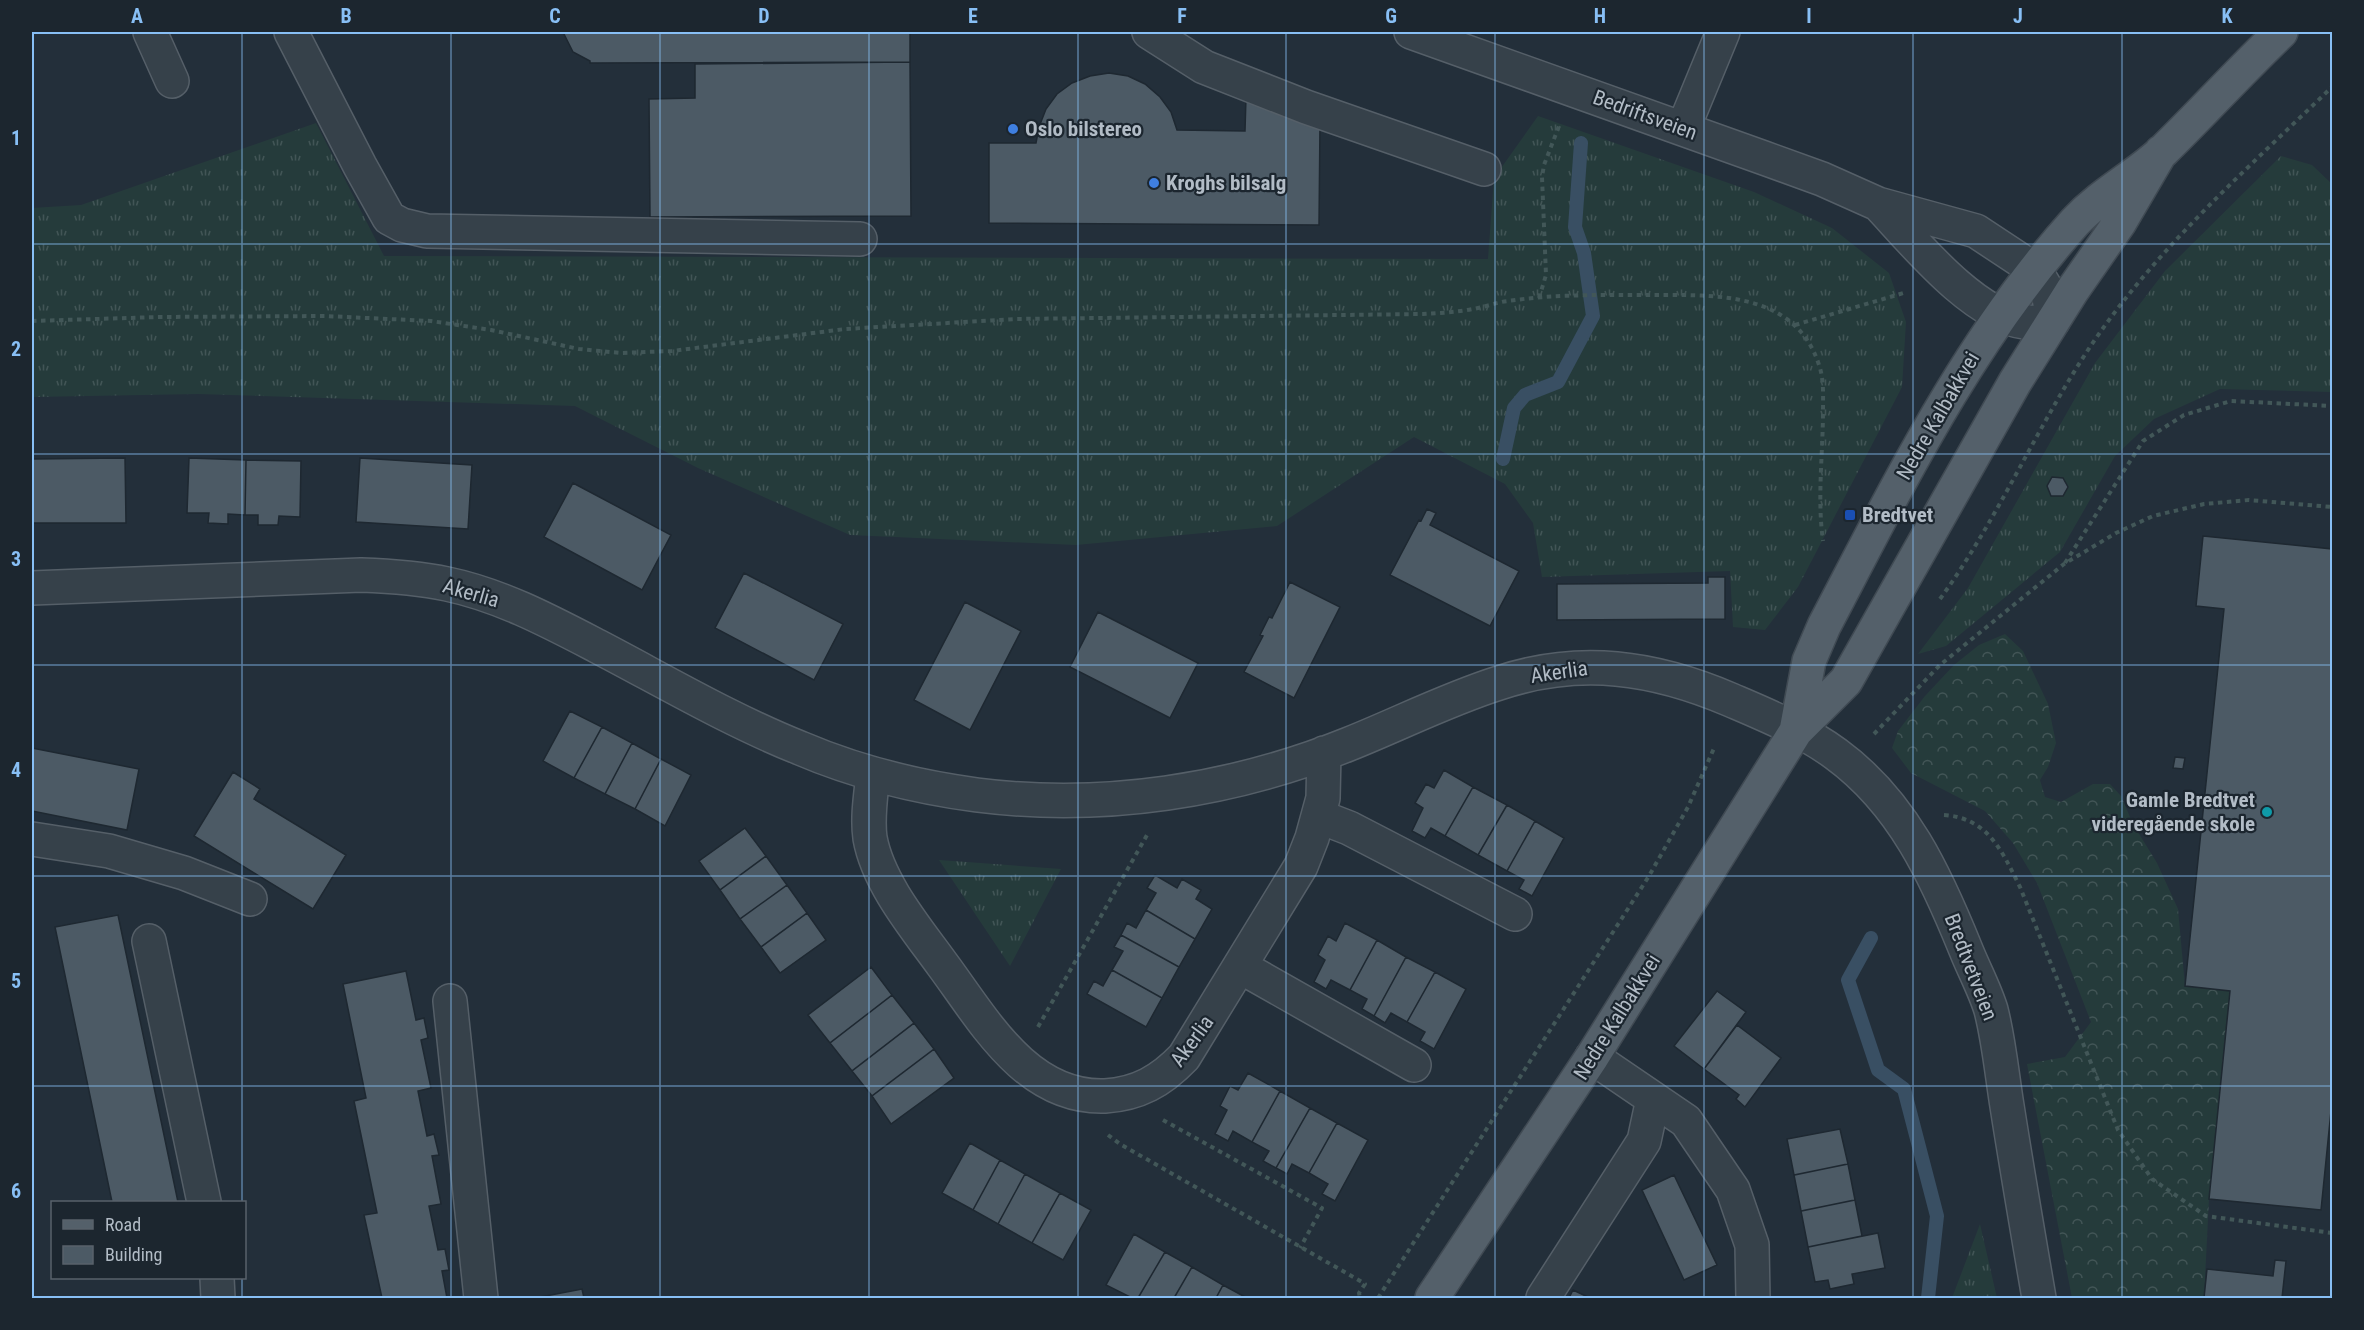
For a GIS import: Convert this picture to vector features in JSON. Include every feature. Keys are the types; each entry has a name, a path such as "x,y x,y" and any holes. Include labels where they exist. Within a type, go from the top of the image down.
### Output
{"main road":[{"name":"Nedre Kalbakkvei","path":"1796,731 1809,661 1824,626 1937,415 2000,315 2075,222 2100,197 2161,152 2281,32"},
{"name":"Nedre Kalbakkvei","path":"1432,1299 1592,1057 1796,731 1845,681 2015,382 2053,321 2121,222 2161,152"}],"street":[{"path":"150,32 172,81"},
{"path":"291,32 389,218 402,225 427,231 860,239"},
{"path":"1149,32 1204,67 1306,107 1484,168"},
{"name":"Bedriftsveien","path":"1411,32 1822,179 1878,204 1976,231 2035,270 2048,292 2053,321 2025,322 2000,315 1943,273 1878,204"},
{"path":"1683,129 1723,32"},
{"name":"Akerlia","path":"32,588 361,575 405,577 449,584 494,597 532,614 801,749 873,774 926,787 1037,800 1161,794 1252,777 1324,753 1503,681 1552,670 1593,667 1671,677 1768,715 1796,731"},
{"name":"Bredtvetveien","path":"1796,731 1833,752 1883,798 1915,839 1950,910 1991,1008 2039,1299"},
{"name":"Akerlia","path":"873,774 870,837 882,870 900,906 992,1032 1018,1061 1062,1090 1082,1095 1118,1095 1147,1087 1160,1079 1184,1057 1301,866 1318,816 1325,782 1324,753"},
{"path":"1318,816 1349,828 1515,914"},
{"path":"32,839 109,851 184,873 250,899"},
{"path":"149,941 204,1201"},
{"path":"1240,967 1413,1065"},
{"path":"450,1001 481,1299"},
{"path":"1592,1057 1686,1121 1733,1190 1752,1245 1753,1299"},
{"path":"1543,1299 1644,1141 1653,1099"},
{"path":"217,1279 218,1299"}],"path":[{"path":"1939,601 1969,556 2087,352 2131,292 2202,213 2332,87"},
{"path":"1539,298 1546,275 1543,171 1562,117"},
{"path":"1795,325 1911,291"},
{"path":"32,321 159,317 325,316 432,321 501,332 579,349 632,352 672,351 845,329 932,323 1016,319 1423,314 1458,311 1507,301 1552,297 1717,295 1746,301 1774,312 1795,325 1811,346 1820,366 1823,425 1820,512 1824,550"},
{"path":"2064,564 2143,441 2184,415 2231,401 2332,406"},
{"path":"1874,734 1940,665 2064,564 2116,533 2153,516 2204,504 2249,500 2332,507"},
{"path":"1378,1299 1649,876 1688,807 1715,746"},
{"path":"1018,1061 1148,834 1161,794"},
{"path":"1939,814 1961,816 1986,831 2003,854 2020,887 2118,1130 2152,1179 2206,1216 2332,1233"},
{"path":"1133,1091 1150,1113 1322,1208 1300,1248"},
{"path":"1082,1095 1098,1126 1120,1144 1365,1284 1359,1293 1360,1299"}],"green space":[{"path":"1538,116 1754,192 1832,228 1889,273 1906,322 1902,387 1798,587 1765,630 1733,627 1730,571 1542,577 1533,523 1505,484 1414,437 1277,526 1076,545 850,535 698,468 575,406 198,394 32,397 32,208 81,205 316,123 384,256 1488,259 1494,178"},
{"path":"2281,156 2312,165 2332,184 2332,392 2220,389 2154,419 2115,456 2060,552 1946,646 1918,654 1968,588 2095,363 2165,271"},
{"path":"2005,634 2023,651 2048,704 2056,743 2048,767 2040,780 2045,797 2061,802 2093,784 2110,784 2121,796 2133,824 2157,863 2178,909 2185,986 2230,991 2209,1199 2204,1298 2072,1298 2027,1064 2065,1057 2091,1022 2037,883 2013,843 1985,811 1911,773 1892,748 1898,731 1925,696 1954,665 1979,645"},
{"path":"939,860 1061,869 1010,966"},
{"path":"1980,1224 1997,1298 1952,1298"}],"building":[{"path":"563,32 910,32 910,62 590,63 573,52"},
{"path":"910,62 911,216 650,217 649,99 695,98 695,64"},
{"name":"Kroghs bilsalg","path":"1109,73 1128,76 1145,84 1160,97 1171,112 1177,130 1245,131 1246,97 1320,123 1319,225 989,223 989,143 1036,143 1046,109 1057,94 1072,83 1090,76"},
{"path":"125,458 126,523 32,523 32,459"},
{"path":"189,458 246,460 245,515 228,514 228,524 208,523 209,513 187,513"},
{"path":"360,458 472,465 468,529 356,522"},
{"path":"246,460 301,461 300,517 279,516 278,525 258,525 258,515 245,515"},
{"path":"2052,477 2063,478 2068,487 2063,496 2051,496 2047,486"},
{"path":"573,483 671,535 642,590 544,537"},
{"path":"1427,509 1436,513 1430,525 1519,571 1490,626 1390,575"},
{"name":"Gamle Bredtvet videregående skole","path":"2203,536 2332,549 2332,1101 2321,1210 2209,1199 2230,991 2185,986 2224,609 2196,606"},
{"path":"744,573 843,624 814,680 715,628"},
{"path":"1708,577 1725,577 1725,619 1557,620 1557,584 1708,583"},
{"path":"1290,582 1340,607 1294,698 1244,672 1263,636 1260,635 1269,617 1272,618"},
{"path":"965,602 1021,631 970,730 914,700"},
{"path":"1098,612 1198,663 1170,718 1070,667"},
{"path":"570,711 602,727 574,778 543,761"},
{"path":"602,727 632,743 605,794 574,778"},
{"path":"632,743 661,759 635,809 605,794"},
{"path":"32,748 139,769 127,830 32,811"},
{"path":"2175,757 2185,758 2183,769 2173,768"},
{"path":"661,759 691,775 665,826 635,809"},
{"path":"1444,770 1473,787 1445,836 1431,828 1425,838 1412,831 1423,808 1415,803 1426,784 1434,788"},
{"path":"233,772 260,789 254,799 346,855 313,909 194,836"},
{"path":"1473,787 1507,805 1478,855 1445,836"},
{"path":"1507,805 1535,821 1507,871 1478,855"},
{"path":"1535,821 1564,838 1532,896 1519,889 1524,880 1507,871"},
{"path":"745,828 766,856 720,890 699,861"},
{"path":"766,856 787,885 740,919 720,890"},
{"path":"1155,875 1177,888 1182,879 1201,890 1196,899 1212,909 1195,939 1146,910 1156,893 1147,888"},
{"path":"787,885 807,913 761,947 740,919"},
{"path":"1146,910 1195,939 1179,967 1121,935 1127,923 1136,928"},
{"path":"807,913 826,940 780,973 761,947"},
{"path":"118,915 178,1201 112,1201 55,927"},
{"path":"1345,923 1377,940 1350,990 1331,980 1326,989 1314,982 1325,960 1318,955 1328,936 1336,941"},
{"path":"1121,935 1179,967 1162,998 1112,970 1123,951 1114,947"},
{"path":"1377,940 1406,957 1374,1016 1362,1009 1367,999 1350,990"},
{"path":"1406,957 1435,972 1407,1022 1391,1013 1385,1023 1374,1016"},
{"path":"871,967 892,995 830,1043 808,1015"},
{"path":"1112,970 1162,998 1146,1027 1087,994 1094,981 1103,986"},
{"path":"406,971 416,1020 424,1018 428,1038 421,1040 431,1088 418,1091 427,1136 434,1134 439,1155 432,1156 441,1204 429,1206 438,1250 445,1249 449,1270 442,1271 447,1298 382,1298 364,1215 377,1213 354,1101 366,1098 343,984"},
{"path":"1435,972 1466,989 1434,1049 1420,1041 1425,1032 1407,1022"},
{"path":"1717,991 1746,1012 1704,1069 1674,1046"},
{"path":"892,995 914,1023 852,1071 830,1043"},
{"path":"914,1023 934,1049 872,1096 852,1071"},
{"path":"1737,1025 1781,1058 1745,1107 1736,1099 1739,1095 1704,1069"},
{"path":"934,1049 954,1078 891,1124 872,1096"},
{"path":"1248,1073 1280,1091 1252,1142 1233,1131 1228,1141 1215,1134 1227,1110 1220,1106 1230,1086 1238,1090"},
{"path":"1280,1091 1310,1108 1276,1168 1263,1161 1269,1151 1252,1142"},
{"path":"1310,1108 1337,1123 1309,1173 1292,1164 1287,1174 1276,1168"},
{"path":"1337,1123 1368,1140 1335,1201 1322,1194 1328,1184 1309,1173"},
{"path":"1840,1129 1848,1164 1794,1175 1787,1139"},
{"path":"970,1143 1000,1160 973,1210 942,1193"},
{"path":"1000,1160 1025,1174 998,1224 973,1210"},
{"path":"1848,1164 1855,1200 1801,1211 1794,1175"},
{"path":"1025,1174 1060,1193 1032,1243 998,1224"},
{"path":"1674,1175 1717,1265 1684,1280 1642,1190"},
{"path":"1060,1193 1091,1210 1063,1260 1032,1243"},
{"path":"1855,1200 1862,1236 1808,1247 1801,1211"},
{"path":"1878,1233 1885,1268 1852,1274 1854,1284 1830,1289 1828,1280 1815,1282 1808,1247"},
{"path":"1134,1234 1165,1252 1138,1298 1132,1298 1106,1285"},
{"path":"1165,1252 1192,1267 1174,1298 1138,1298"},
{"path":"2275,1260 2286,1261 2282,1298 2204,1298 2207,1269 2273,1276"},
{"path":"1192,1267 1223,1285 1216,1298 1174,1298"},
{"path":"1223,1285 1247,1298 1216,1298"},
{"path":"582,1289 584,1298 535,1298"},
{"path":"1573,1290 1590,1298 1569,1298"}],"waterway":[{"path":"1503,459 1514,408 1525,395 1558,382 1593,316 1584,253 1575,227 1581,143"},
{"path":"1871,938 1848,980 1878,1070 1904,1089 1937,1216 1928,1298"}],"place":[{"name":"Oslo bilstereo","path":"1013,129"},
{"name":"Kroghs bilsalg","path":"1154,183"},
{"name":"Bredtvet","path":"1850,515"},
{"name":"Gamle Bredtvet videregående skole","path":"2267,812"}]}
